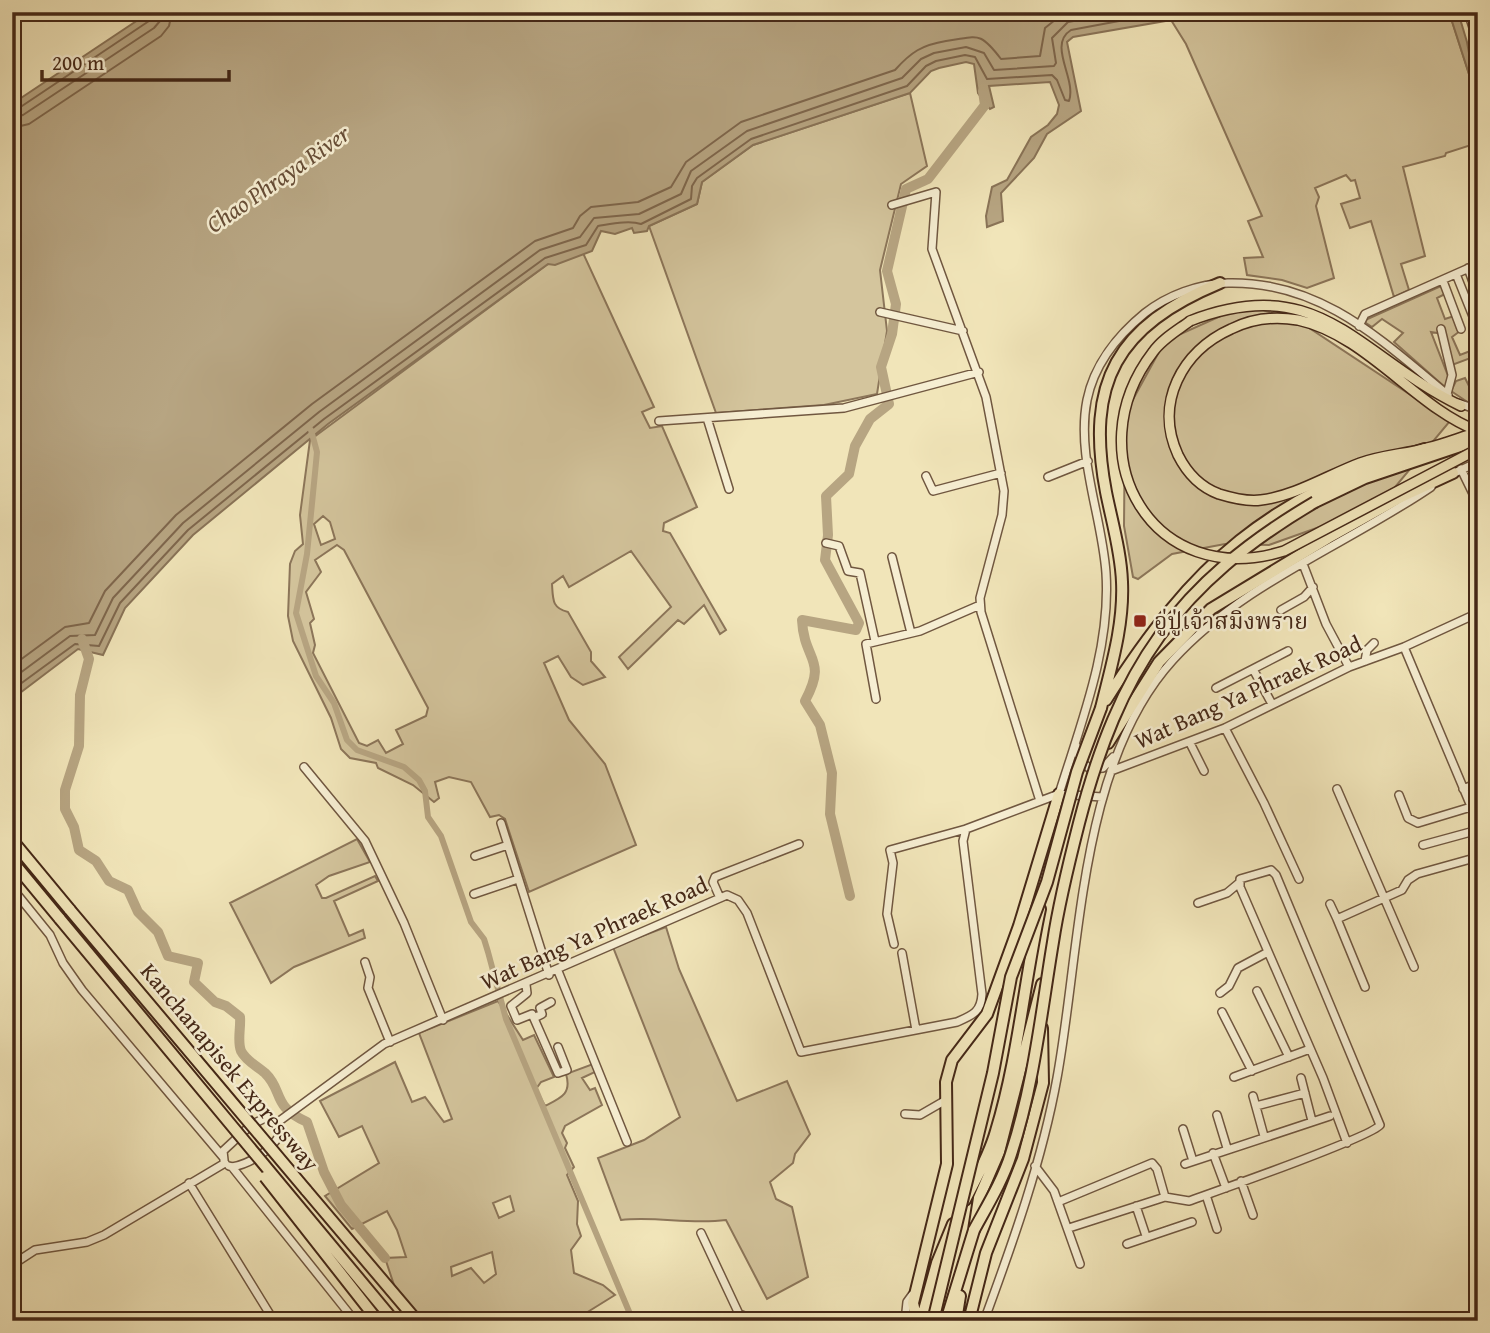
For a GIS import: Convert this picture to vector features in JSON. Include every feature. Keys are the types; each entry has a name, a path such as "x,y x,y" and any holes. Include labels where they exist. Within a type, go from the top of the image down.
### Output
{"highway":[{"path":"919,1321 937,1263 996,1130 1011,1072 1023,990 1046,882 1073,783 1101,708 1114,656 1122,583 1099,445 1101,401 1111,368 1134,339 1164,311 1220,283"},
{"path":"946,1321 974,1230 979,1198 1002,1142 1052,945 1070,857 1095,765 1115,711 1145,655 1196,592 1233,558 1287,518 1338,489 1478,440"},
{"path":"1101,708 1171,605 1244,537 1282,509 1327,484 1425,449"},
{"path":"1095,765 1136,696 1180,639 1211,609 1235,592 1401,497 1457,471"},
{"path":"919,1321 913,1303 947,1164 946,1082 952,1060 987,1014 1019,926 1059,794"},
{"name":"Kanchanapisek Expressway","path":"12,840 417,1321"},
{"name":"Kanchanapisek Expressway","path":"12,861 394,1321"},
{"path":"933,1321 995,1065 1009,985 1046,882"},
{"path":"974,1230 1011,1156 1042,1028 1052,945"},
{"path":"968,1321 993,1234 1023,1159 1043,1083 1042,1028"},
{"path":"194,1080 378,1321"},
{"path":"956,1321 965,1262"},
{"path":"394,1293 423,1321"}],"main road":[{"path":"1461,406 1416,380 1336,324 1295,309 1259,303 1240,305 1190,321 1154,349 1139,374 1128,402 1121,433 1122,461 1136,502 1161,533 1192,551 1217,558 1240,560 1284,551 1478,449"},
{"path":"1261,319 1297,320 1334,334 1478,431 1425,449 1379,457 1261,500 1230,498 1207,489 1188,471 1176,449 1168,422 1175,383 1186,363 1199,348 1218,335 1261,319"}],"street":[{"path":"1468,12 1478,43"},
{"path":"892,205 936,192 932,249 979,372 1001,472 1004,505 980,605 1040,801"},
{"path":"1473,230 1478,257"},
{"path":"1359,326 1364,314 1478,264"},
{"path":"1468,268 1478,296"},
{"path":"1456,274 1478,329"},
{"path":"1443,281 1461,329"},
{"path":"1059,794 1094,679 1106,610 1103,543 1088,461 1085,425 1087,398 1111,348 1128,327 1153,307 1179,293 1220,283 1260,282 1295,291 1338,311 1461,406 1478,410"},
{"path":"883,312 963,331"},
{"path":"1441,329 1452,375 1447,394"},
{"path":"659,421 808,412 883,398 979,372"},
{"path":"707,418 729,489"},
{"path":"1048,477 1088,461"},
{"path":"984,1321 1023,1212 1057,1080 1102,797 1121,744 1153,685 1194,639 1222,614 1457,471 1478,462"},
{"path":"1457,471 1478,504"},
{"path":"926,476 933,491 1001,472"},
{"path":"830,544 841,549 848,570 861,574 875,641"},
{"path":"892,557 911,633"},
{"path":"1303,564 1326,624 1349,667"},
{"path":"1281,610 1304,597 1313,587"},
{"path":"876,699 865,648 868,643 911,633 980,605"},
{"name":"Wat Bang Ya Phraek Road","path":"1111,771 1225,728 1349,667 1404,647 1478,612"},
{"path":"1365,662 1367,650 1374,643"},
{"path":"1404,647 1478,823"},
{"path":"1216,688 1288,651"},
{"path":"1253,669 1272,704"},
{"path":"1225,728 1264,803 1299,880"},
{"path":"1076,741 1079,759 1083,765 1096,770 1103,768 1121,744"},
{"path":"1190,743 1204,771"},
{"path":"304,768 365,841 404,923 443,1020"},
{"path":"1464,789 1478,783"},
{"path":"1337,789 1414,967"},
{"path":"894,944 887,914 892,863 890,850 966,829 1059,794 1102,797"},
{"path":"1399,795 1408,818 1418,823 1471,807"},
{"path":"501,824 549,975"},
{"name":"Wat Bang Ya Phraek Road","path":"278,1122 363,1057 390,1042 549,975 727,895 738,900 747,913 801,1052 957,1022 975,1014 982,1002 963,841 966,829"},
{"path":"1423,845 1478,830"},
{"path":"720,898 713,882 716,877 799,844"},
{"path":"475,856 508,845"},
{"path":"1336,919 1402,890 1408,880 1417,874 1478,857"},
{"path":"1069,1228 1165,1197 1189,1200 1206,1195 1347,1143 1376,1130 1380,1125 1323,982 1271,870 1243,877 1227,893 1198,903"},
{"path":"474,894 518,879"},
{"path":"1239,883 1347,1143"},
{"path":"12,888 50,935 63,962 82,990 227,1162 355,1321"},
{"path":"1330,904 1365,987"},
{"path":"1220,993 1229,986 1238,968 1268,952"},
{"path":"902,953 916,1030"},
{"path":"365,962 370,977 369,991 390,1042"},
{"path":"558,971 627,1142"},
{"path":"526,985 527,993 511,1006 517,1020 532,1014 558,1073 567,1070 558,1047"},
{"path":"1256,991 1289,1057"},
{"path":"534,1018 542,1014 540,1008 551,1002"},
{"path":"1222,1013 1252,1070"},
{"path":"1234,1077 1310,1049"},
{"path":"1301,1078 1312,1121"},
{"path":"1256,1106 1305,1093"},
{"path":"1253,1096 1264,1136"},
{"path":"905,1114 920,1115 946,1100"},
{"path":"1217,1115 1227,1148"},
{"path":"1182,1129 1189,1162 1330,1116"},
{"name":"Wat Bang Ya Phraek Road","path":"12,1265 35,1251 87,1242 227,1162 247,1162 272,1146 280,1134 278,1122 273,1118 260,1120 229,1144 227,1162"},
{"path":"1213,1153 1226,1188"},
{"path":"1058,1202 1152,1163 1157,1169 1165,1197"},
{"path":"1035,1166 1050,1184 1069,1228 1080,1264"},
{"path":"1241,1181 1253,1215"},
{"path":"189,1183 274,1321"},
{"path":"1206,1195 1217,1229"},
{"path":"1136,1206 1146,1236"},
{"path":"1127,1244 1192,1222"},
{"path":"701,1233 740,1314 758,1321"},
{"path":"905,1321 908,1303 917,1289"}],"shaded area":[{"path":"1175,12 1449,12 1478,102 1478,146 1474,144 1446,153 1445,156 1403,167 1425,256 1401,264 1409,290 1394,297 1371,221 1350,228 1341,204 1360,198 1355,180 1351,181 1346,175 1315,188 1319,197 1316,206 1334,278 1307,288 1282,280 1247,275 1244,258 1263,257 1248,221 1262,216 1186,44 1171,20"},
{"path":"910,93 927,166 901,184 880,270 887,331 877,394 824,405 716,413 649,226 697,204 702,182 753,145"},
{"path":"583,253 654,407 642,412 650,428 662,426 697,507 664,523 663,531 670,533 726,630 720,634 704,605 684,624 678,620 628,669 619,657 671,607 631,551 569,587 563,576 552,584 554,602 568,612 591,652 591,661 605,677 583,685 571,677 558,656 544,663 569,720 605,764 636,845 529,892 505,819 499,815 490,817 471,782 449,777 435,782 439,798 434,802 413,785 378,768 376,763 350,758 341,749 331,718 293,641 288,616 290,564 295,551 303,544 300,515 310,440 548,264","holes":["323,516 330,522 335,539 321,545 314,524","337,545 344,550 428,708 426,716 396,730 403,744 386,753 378,740 367,746 359,743 313,653 315,645 310,623 314,619 306,592 321,572 315,560"]},
{"path":"1441,286 1445,294 1437,298 1445,319 1454,316 1460,331 1452,337 1460,355 1478,348 1478,360 1473,357 1452,365 1443,334 1431,332 1450,381 1446,388 1394,342 1403,333 1382,319 1372,327 1363,321"},
{"path":"1245,305 1297,320 1450,421 1391,492 1328,524 1269,545 1225,544 1172,554 1138,579 1133,577 1124,526 1125,414 1165,341"},
{"path":"1465,378 1472,392 1478,390 1478,402 1469,403 1451,391 1456,381"},
{"path":"357,839 370,862 329,876 316,885 322,898 326,898 375,876 378,881 334,901 349,936 363,930 365,938 294,967 271,983 230,903"},
{"path":"666,927 679,969 737,1101 787,1081 810,1134 795,1154 793,1163 770,1182 776,1199 792,1207 808,1277 767,1299 726,1220 621,1220 598,1158 644,1140 680,1117 613,947"},
{"path":"498,1001 523,1040 534,1035 554,1077 541,1082 536,1089 545,1106 560,1098 566,1091 566,1074 593,1064 595,1072 582,1078 590,1090 595,1088 602,1105 565,1126 562,1133 567,1143 565,1148 574,1167 567,1175 578,1201 577,1224 581,1236 571,1250 574,1273 603,1285 615,1295 573,1321 406,1321 385,1258 406,1257 387,1211 352,1229 325,1196 379,1163 362,1126 339,1137 320,1101 395,1062 412,1102 425,1097 444,1122 452,1119 419,1033","holes":["510,1196 514,1211 499,1218 493,1203","492,1252 496,1274 484,1283 471,1268 452,1276 451,1267"]}],"water":[{"name":"Chao Phraya River","path":"150,12 1175,12 1171,20 1073,37 1067,42 1081,111 1047,134 1034,158 1001,193 1003,221 987,227 986,216 992,187 1007,180 1031,137 1048,125 1057,114 1059,105 1050,82 989,86 994,107 990,109 978,93 974,64 966,62 931,71 910,93 753,145 702,182 697,204 649,226 647,231 634,233 632,228 615,234 601,231 592,251 555,265 548,264 328,424 193,535 125,608 103,655 78,649 12,699 12,104"},
{"path":"1449,12 1458,12 1467,42 1478,102"}],"waterway":[{"path":"850,896 830,814 832,773 820,725 805,701 812,687 815,668 802,620 856,630 859,623 825,560 828,535 826,496 849,474 855,446 870,419 889,404 881,367 892,334 896,304 887,271 906,189 928,179 985,105 983,91"},
{"path":"311,430 317,452 307,554 296,613 316,676 334,703 347,740 357,750 404,767 419,780 425,791 428,817 441,836 471,922 484,939 506,1019 633,1321"},
{"path":"82,639 89,659 80,695 79,746 65,790 65,809 74,827 79,850 96,861 109,881 128,890 138,912 158,932 168,956 198,963 194,982 215,1002 226,1006 240,1017 239,1043 243,1055 271,1080 288,1110 307,1122 324,1172 341,1205 385,1258"}],"place":[{"name":"อู่ปู่เจ้าสมิงพราย","path":"1140,621"}]}
